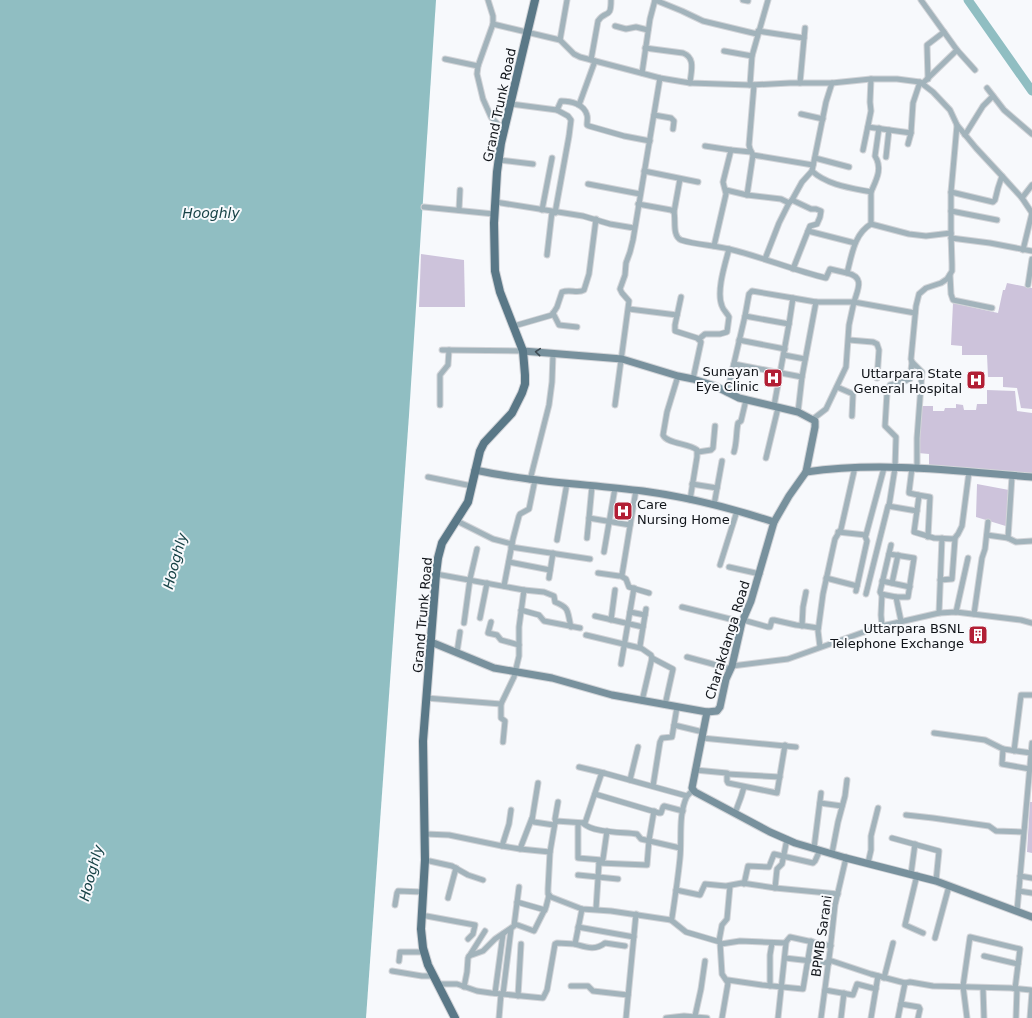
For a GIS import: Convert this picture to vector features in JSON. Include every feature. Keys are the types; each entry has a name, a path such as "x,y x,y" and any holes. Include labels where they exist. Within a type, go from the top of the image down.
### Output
{"main road":[{"name":"Grand Trunk Road","path":"455,1018 428,965 424,952 421,929 425,860 423,741 426,698 436,574 441,546 466,507 480,451 484,443 512,414 522,393 525,376 523,351 500,292 495,271 494,214 499,160 504,131 535,0"}],"street":[{"path":"488,0 493,16 493,24 478,66 479,84 490,117 504,131"},
{"path":"560,40 567,0"},
{"path":"579,104 593,61 598,21 600,18 609,14 611,0"},
{"path":"642,74 648,30 655,0 703,21 758,32 804,38"},
{"path":"747,195 752,153 749,146 752,56 768,0"},
{"path":"921,0 957,50 975,70"},
{"path":"493,24 560,40 574,54 593,61 642,74 690,83 752,85 832,83 871,79 897,79 922,82 928,79 957,50"},
{"path":"615,26 626,29 636,27 648,30"},
{"path":"800,83 805,28"},
{"path":"928,79 928,45 944,32"},
{"path":"645,48 689,55 692,59 690,83"},
{"path":"724,52 752,56"},
{"path":"446,59 478,66"},
{"path":"615,405 629,309 629,301 620,289 625,275 626,262 630,252 660,78"},
{"path":"862,150 871,108 871,79"},
{"path":"922,82 950,110 957,125 1022,198 1032,213 1023,250"},
{"path":"908,144 912,133 913,103 922,82"},
{"path":"765,259 779,223 802,182 812,171 826,102 832,83"},
{"path":"987,88 1004,110 1032,134"},
{"path":"965,135 983,106 992,96"},
{"path":"556,110 561,102 579,104 583,107 587,114 587,125 624,136 650,141"},
{"path":"510,104 556,110 568,116 571,120 553,212 547,255"},
{"path":"801,114 823,119"},
{"path":"654,115 671,118 674,121 673,129"},
{"path":"957,125 951,192 951,294 953,300 992,308"},
{"path":"868,127 912,133"},
{"path":"871,224 871,192 878,176 879,169 875,156 879,128"},
{"path":"886,157 889,130"},
{"path":"705,146 752,153 813,165"},
{"path":"714,246 726,190 723,186 723,182 731,150"},
{"path":"542,210 552,158"},
{"path":"815,158 849,166"},
{"path":"499,160 533,164"},
{"path":"644,171 698,182"},
{"path":"812,171 818,177 837,184 871,192"},
{"path":"951,192 993,202 995,200 1002,176"},
{"path":"680,179 674,212 675,235 678,239 729,249 826,278 830,268 851,274 859,281 849,325 846,367 826,409 813,419"},
{"path":"588,184 640,194"},
{"path":"1022,198 1032,185"},
{"path":"459,210 460,190"},
{"path":"726,190 747,195 791,201 811,209 821,211 817,224 810,226 793,269"},
{"path":"495,202 584,216 610,224 634,228"},
{"path":"638,204 674,212"},
{"path":"424,207 494,214"},
{"path":"951,211 997,220"},
{"path":"514,326 544,318 553,313 558,307 562,292 583,292 589,274 596,219"},
{"path":"871,224 909,234 926,236 951,235 1032,251"},
{"path":"847,273 855,243 864,229 871,224"},
{"path":"808,231 855,243"},
{"path":"699,339 705,334 720,334 727,332 729,317 722,308 720,294 729,249"},
{"path":"1028,285 1032,259"},
{"path":"866,594 889,506 895,468 896,436 885,426 887,393 890,384 910,379 915,313 918,298 922,291 926,288 941,283 950,275"},
{"path":"727,393 749,294 752,291 816,302 854,302 915,313"},
{"path":"681,297 675,331 699,339"},
{"path":"766,458 776,407 793,298"},
{"path":"798,412 802,377 816,302"},
{"path":"629,309 677,315"},
{"path":"553,313 559,325 577,327"},
{"path":"745,316 789,324"},
{"path":"693,379 701,345 699,339"},
{"path":"739,340 785,349"},
{"path":"849,340 873,342 877,344 880,350 876,378"},
{"path":"442,350 523,351 622,359 715,386 727,393 746,400 798,412 813,419 815,427 806,472 832,468 855,467 969,472 1032,477"},
{"path":"440,405 440,374 448,365 449,350"},
{"path":"504,586 519,516 529,509 533,480 549,405 553,354"},
{"path":"784,355 805,360"},
{"path":"912,362 922,372 915,469 909,493 930,497 928,537"},
{"path":"734,364 802,377"},
{"path":"678,376 667,412 663,435 666,440 696,448 698,452 690,500"},
{"path":"837,387 853,394 852,416"},
{"path":"734,452 737,440 738,423 742,421 746,400"},
{"path":"698,452 711,450 713,448 714,426"},
{"path":"714,504 722,461"},
{"path":"820,647 818,628 826,578 834,539 840,529 855,467"},
{"path":"826,578 856,588 867,541 865,536 884,468"},
{"path":"475,470 502,476 533,480 636,490 714,504 774,522"},
{"name":"Charakdanga Road","path":"693,790 707,712 717,711 720,707 726,679 731,668 743,621 760,574 774,522 789,496 806,472"},
{"path":"940,580 952,579 954,539 962,526 969,472"},
{"path":"1008,538 1012,476"},
{"path":"428,477 472,486"},
{"path":"557,540 567,483"},
{"path":"692,484 717,488"},
{"path":"587,538 592,486"},
{"path":"604,552 615,488"},
{"path":"621,576 636,490"},
{"path":"918,494 919,497 914,532 928,537 954,539"},
{"path":"889,506 917,511"},
{"path":"720,565 737,511"},
{"path":"589,518 630,525"},
{"path":"456,521 493,539 512,546 590,559"},
{"path":"974,614 988,522"},
{"path":"838,532 865,536"},
{"path":"986,535 1008,538 1016,542 1032,541"},
{"path":"939,613 942,538"},
{"path":"882,626 880,615 882,594 880,592 891,545"},
{"path":"464,623 470,579 477,549"},
{"path":"549,578 553,553"},
{"path":"882,594 896,597 908,597 910,587 914,558 889,554"},
{"path":"892,583 898,555"},
{"path":"956,612 968,558"},
{"path":"509,562 550,570"},
{"path":"729,567 760,574"},
{"path":"598,573 621,576 626,579 629,587 649,593"},
{"path":"436,574 524,590 544,592 554,596 554,602 564,606 567,609 571,627"},
{"path":"882,582 910,587"},
{"path":"480,618 487,583"},
{"path":"621,664 634,588"},
{"path":"503,742 505,721 501,718 501,704 516,671 519,656 521,610 524,590"},
{"path":"611,620 615,590"},
{"path":"802,626 803,607 806,592"},
{"path":"896,597 902,621"},
{"path":"682,607 768,627 773,620 818,628"},
{"path":"640,648 646,609"},
{"path":"521,610 539,615 544,621 580,628"},
{"path":"630,612 645,615"},
{"path":"688,657 731,668 788,659 882,626 939,613 956,612 1032,622"},
{"path":"595,616 643,627"},
{"path":"491,622 488,633 497,635 501,640 519,645"},
{"path":"456,652 460,632"},
{"path":"586,634 640,648 651,655 652,658 673,669 665,705"},
{"path":"431,642 488,666 552,678 612,695 707,712"},
{"path":"642,701 652,658"},
{"path":"1014,751 1021,695 1032,695"},
{"path":"426,698 501,704"},
{"path":"653,786 660,742 662,738 672,737 677,707"},
{"path":"674,725 702,735 796,747"},
{"path":"934,733 986,740 1003,749 1031,753"},
{"path":"1017,911 1023,832 1031,771 1032,743"},
{"path":"727,774 727,783 777,793 784,745"},
{"path":"630,780 638,747"},
{"path":"1003,749 1002,764 1031,771"},
{"path":"579,767 687,796"},
{"path":"696,770 727,774 780,777"},
{"path":"532,818 534,822 580,823 586,821 601,775 604,773"},
{"path":"832,853 838,822 846,796 847,780"},
{"path":"520,849 532,818 538,783"},
{"path":"735,813 742,797 744,786"},
{"path":"671,920 676,890 683,811 687,796 693,790 787,839 846,858 936,881 1032,917"},
{"path":"744,884 749,865 768,867 774,854 813,863 816,861 821,793"},
{"path":"595,794 661,813 664,806 683,811"},
{"path":"515,924 534,931 545,910 549,895 550,852 558,802"},
{"path":"820,803 842,806"},
{"path":"868,863 871,852 871,836 878,808"},
{"path":"502,846 509,824 511,810"},
{"path":"580,823 578,857 601,861 647,865 650,843 649,840 654,811"},
{"path":"906,815 989,826 996,831 1023,832"},
{"path":"580,823 586,827 607,831 638,834 640,838 680,848"},
{"path":"596,909 598,878 607,831"},
{"path":"425,834 449,835 502,846 550,852"},
{"path":"892,838 940,851 936,881"},
{"path":"775,888 777,869 782,864 787,839"},
{"path":"915,844 914,875 905,926 923,933"},
{"name":"BPMB Sarani","path":"821,1018 835,905 846,858"},
{"path":"425,860 456,868 468,875 483,880"},
{"path":"448,898 456,868"},
{"path":"578,875 618,879"},
{"path":"1020,876 1032,878"},
{"path":"676,890 699,895 705,884 730,886 744,884 838,894"},
{"path":"730,886 727,918 722,925 720,942 722,974 728,980 803,989 811,942"},
{"path":"935,938 949,886"},
{"path":"469,956 483,951 495,939 511,929 515,924 520,887"},
{"path":"395,905 396,893 398,891 423,892"},
{"path":"1019,891 1032,893"},
{"path":"549,895 582,909 596,909 671,920 688,933 720,942 740,941 772,943 785,942 790,937 831,946"},
{"path":"517,902 545,910"},
{"path":"575,944 582,909"},
{"path":"626,1018 636,914"},
{"path":"421,915 475,925 473,934 468,939"},
{"path":"578,927 634,937"},
{"path":"499,1018 511,929"},
{"path":"464,987 469,956 485,930"},
{"path":"495,993 503,934"},
{"path":"967,1018 963,986 970,937 1020,949 1016,989 1016,1018"},
{"path":"778,1018 785,958 785,942"},
{"path":"438,984 453,984 477,991 539,998 544,997 547,990 555,944 575,944 590,948 602,946 605,943 625,946"},
{"path":"770,986 770,955 772,943"},
{"path":"518,996 521,944"},
{"path":"872,1018 876,989 893,944"},
{"path":"399,961 400,952 424,952"},
{"path":"984,956 1018,964"},
{"path":"785,958 829,962 905,983 910,982 933,986 963,986 1031,990 1030,1018"},
{"path":"695,1016 705,961"},
{"path":"392,971 422,976 433,976"},
{"path":"722,1018 728,980"},
{"path":"898,1018 905,983"},
{"path":"825,990 854,994 857,984 876,989"},
{"path":"571,986 588,986 593,991 628,995"},
{"path":"983,988 984,1018"},
{"path":"841,1018 844,993"},
{"path":"901,1004 919,1007 918,1018"},
{"path":"666,1018 676,1016 695,1016 704,1018"}],"shaded area":[{"path":"421,254 464,260 465,307 419,307"},
{"path":"1007,283 1032,288 1032,409 1021,408 1017,388 1003,387 1003,377 988,377 987,355 962,355 962,346 951,345 953,303 998,313 1003,290 1005,290"},
{"path":"987,390 1015,391 1017,411 1032,413 1032,477 929,468 929,454 918,453 920,406 933,406 933,411 944,411 945,408 956,408 956,404 963,405 964,410 976,410 977,404 987,404"},
{"path":"977,484 1009,490 1009,527 976,517"},
{"path":"1030,802 1032,802 1032,853 1027,852"}],"water":[{"name":"Hooghly","path":"0,0 436,0 409,415 366,1018 0,1018"}],"waterway":[{"path":"968,0 1032,91"}],"place":[{"name":"Sunayan Eye Clinic","path":"773,378"},
{"name":"Uttarpara State General Hospital","path":"976,380"},
{"name":"Care Nursing Home","path":"623,511"},
{"name":"Uttarpara BSNL Telephone Exchange","path":"978,635"}]}
